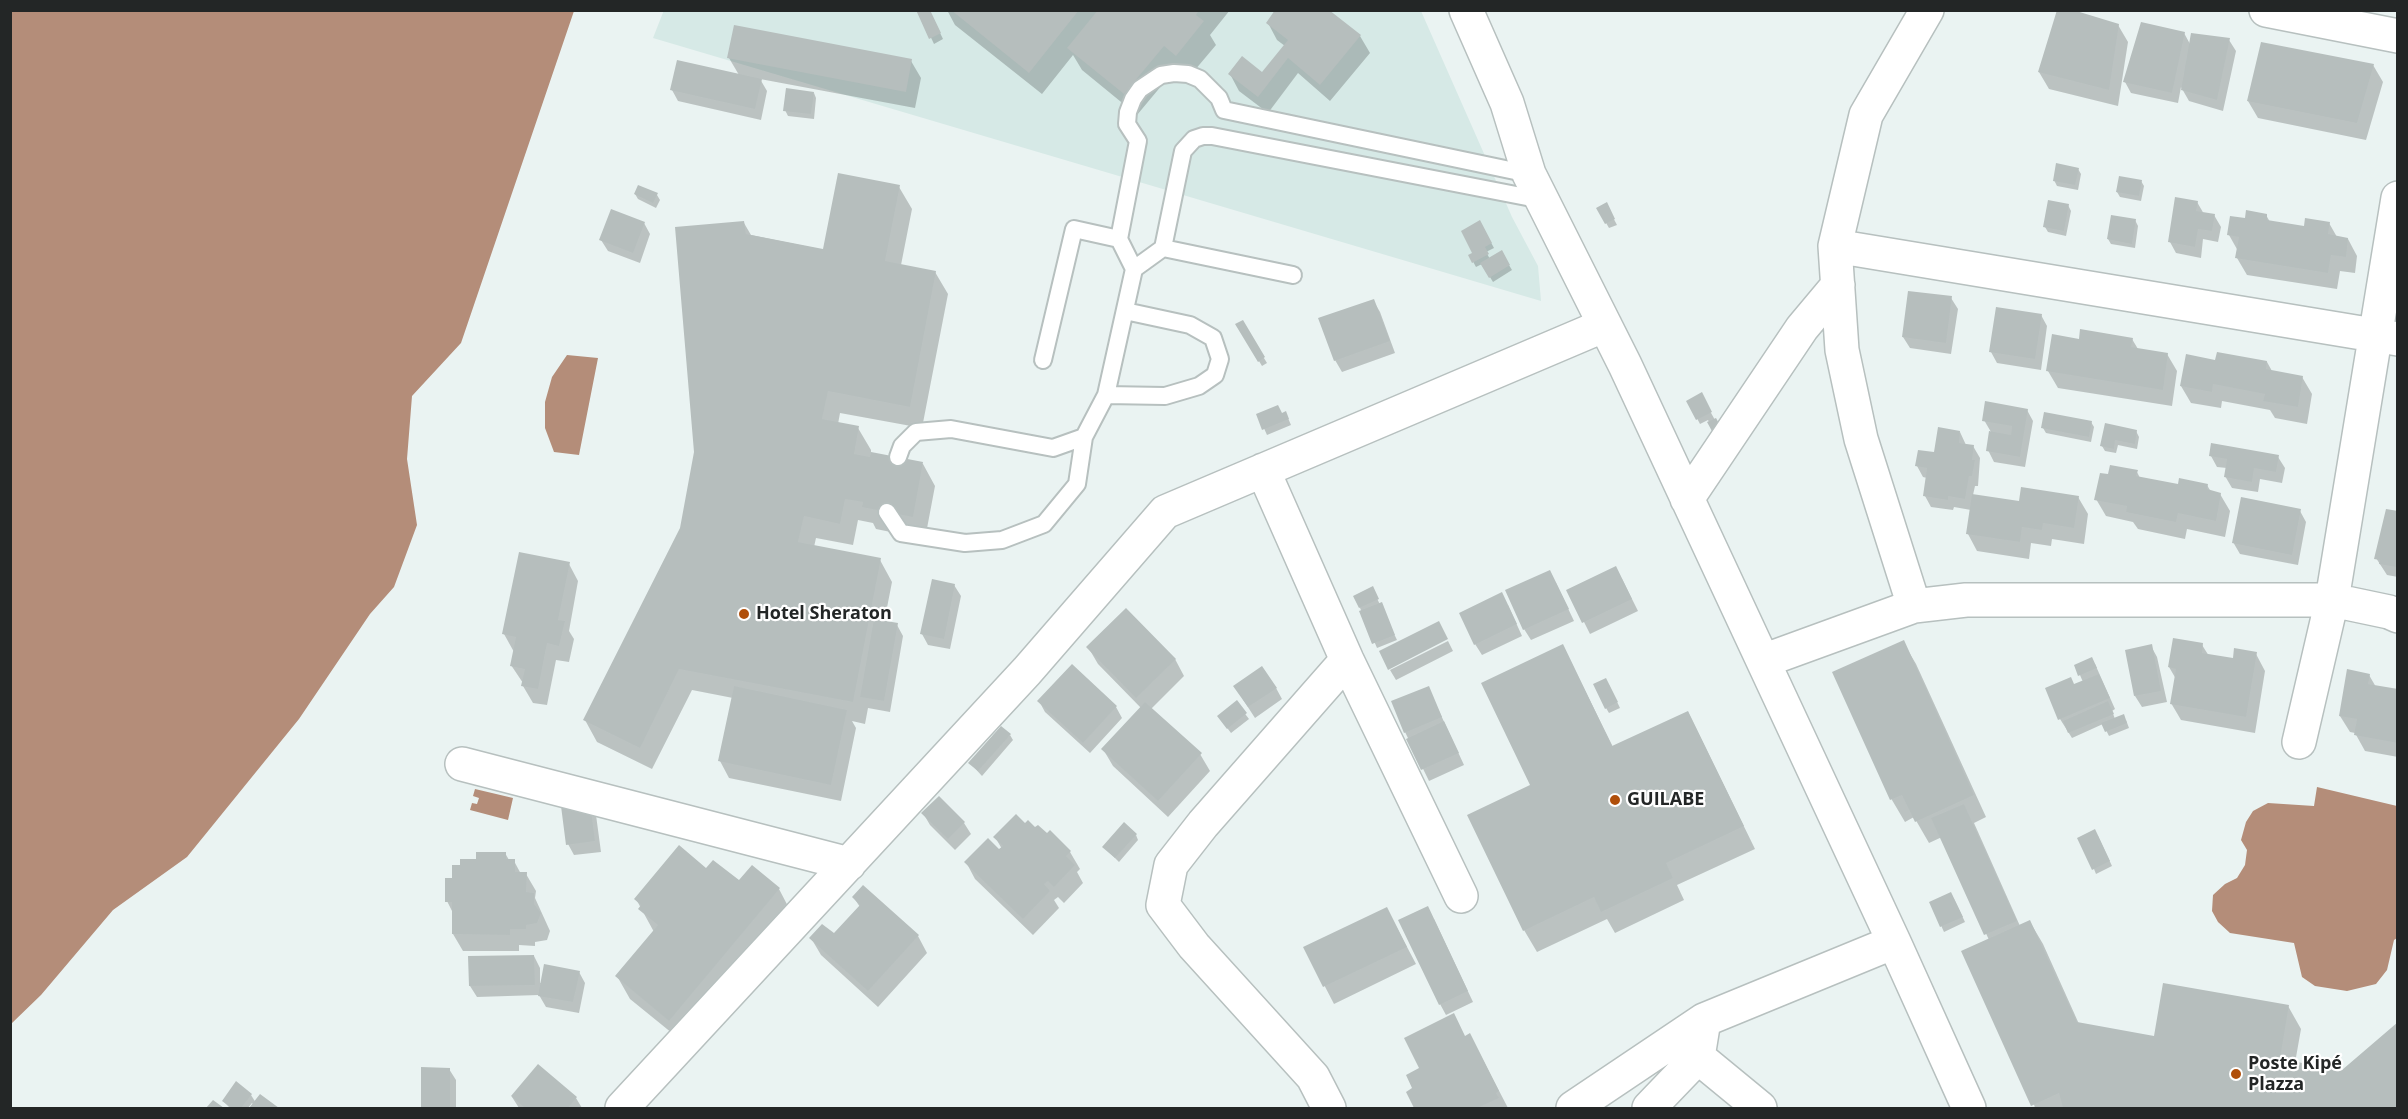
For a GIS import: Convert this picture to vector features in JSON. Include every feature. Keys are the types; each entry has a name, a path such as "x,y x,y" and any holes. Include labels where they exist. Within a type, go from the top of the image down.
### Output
{"street":[{"path":"1466,10 1507,103 1536,187 1688,499 1969,1108"},
{"path":"1914,606 1861,440 1842,350 1835,246 1866,115 1927,10"},
{"path":"2266,10 2397,36"},
{"path":"2299,742 2332,600 2387,337 2397,198"},
{"path":"1835,246 2387,337"},
{"path":"1688,499 1802,328 1838,285"},
{"path":"622,1108 1027,671 1165,512 1605,325"},
{"path":"1263,470 1347,660 1461,896"},
{"path":"1763,661 1914,606 1966,600 2332,600 2389,612 2397,616"},
{"path":"1329,1108 1313,1077 1194,946 1163,904 1171,865 1203,824 1347,660"},
{"path":"462,764 849,864"},
{"path":"1573,1108 1704,1020 1894,942"},
{"path":"1649,1108 1698,1057 1704,1020"},
{"path":"1698,1057 1760,1108"}],"lane":[{"path":"887,512 902,532 965,543 1002,540 1044,524 1077,484 1084,437 1106,395 1134,269 1119,239 1138,141 1127,124 1128,112 1132,99 1140,89 1161,75 1188,74 1200,79 1219,98 1224,110 1536,187"},
{"path":"1134,269 1163,248 1183,151 1194,139 1203,136 1536,187"},
{"path":"1043,360 1074,229 1119,239"},
{"path":"1163,248 1293,275"},
{"path":"1106,395 1165,396 1199,386 1215,375 1220,359 1213,338 1190,325 1125,311"},
{"path":"898,458 902,446 916,432 951,429 1053,448 1084,437"}],"shaded area":[{"path":"11,10 574,11 461,343 412,396 407,459 417,525 394,587 370,614 299,719 187,857 113,910 41,995 11,1024"},
{"path":"664,10 1421,11 1512,217 1538,266 1541,301 653,38"},
{"path":"567,355 598,358 579,455 554,452 545,428 545,402 552,377"},
{"path":"2317,787 2397,806 2397,938 2394,940 2387,970 2376,984 2347,991 2315,986 2302,977 2294,943 2230,933 2218,922 2212,911 2213,895 2225,884 2237,878 2245,865 2247,850 2241,840 2246,822 2253,811 2268,803 2314,806"},
{"path":"475,789 513,798 508,820 470,810 472,803 477,804 479,798 473,796"}],"building":[{"path":"916,10 930,10 941,33 929,39"},
{"path":"951,10 1079,10 1029,73"},
{"path":"1098,10 1199,10 1196,15 1204,21 1176,56 1164,46 1124,94 1067,48"},
{"path":"1275,10 1329,10 1361,35 1320,85 1288,58 1258,97 1228,74 1242,56 1262,72 1288,40 1266,23"},
{"path":"2057,10 2073,10 2119,24 2109,90 2038,72"},
{"path":"2141,22 2185,32 2172,93 2123,82"},
{"path":"734,25 912,59 906,92 727,58"},
{"path":"2191,33 2230,38 2217,100 2181,90"},
{"path":"2261,42 2374,64 2357,123 2247,101"},
{"path":"677,60 762,79 755,109 670,90"},
{"path":"786,88 814,92 811,114 783,111"},
{"path":"2056,163 2079,168 2075,185 2053,181"},
{"path":"838,173 900,185 885,261 936,271 910,407 828,391 822,419 859,426 854,454 870,457 871,452 923,462 913,517 862,507 863,502 845,499 840,524 804,516 798,542 881,558 853,702 679,669 640,748 583,720 680,528 694,452 675,227 744,221 746,234 823,249"},
{"path":"2119,176 2142,180 2139,196 2116,192"},
{"path":"638,185 658,193 653,203 634,194"},
{"path":"2175,197 2198,201 2196,211 2215,214 2212,231 2198,229 2195,247 2168,242"},
{"path":"2048,200 2069,204 2064,231 2043,227"},
{"path":"1607,202 1615,219 1605,224 1596,208"},
{"path":"611,209 645,222 633,253 599,240"},
{"path":"2246,210 2267,214 2267,220 2304,226 2305,218 2330,222 2328,234 2348,238 2346,257 2331,255 2328,273 2235,258 2239,237 2227,235 2230,216 2245,218"},
{"path":"2111,215 2136,219 2132,244 2107,239"},
{"path":"1480,220 1492,243 1485,247 1489,254 1472,263 1468,255 1472,253 1461,231"},
{"path":"1502,250 1510,265 1489,278 1480,263"},
{"path":"1908,291 1952,296 1946,343 1902,337"},
{"path":"1374,299 1390,341 1334,361 1318,318"},
{"path":"1996,307 2042,314 2035,359 1989,352"},
{"path":"1243,320 1265,357 1258,362 1235,324"},
{"path":"2080,329 2133,338 2131,347 2168,353 2163,390 2046,371 2052,334 2079,339"},
{"path":"2217,352 2267,361 2266,369 2303,376 2298,407 2263,401 2265,394 2213,384 2212,392 2180,386 2186,354 2215,360"},
{"path":"1702,392 1712,412 1696,420 1686,401"},
{"path":"1985,401 2028,409 2020,457 1986,451 1989,431 2011,435 2012,426 1982,421"},
{"path":"1278,405 1282,413 1286,411 1289,419 1262,430 1256,414"},
{"path":"2044,412 2092,421 2089,437 2041,428"},
{"path":"1716,418 1722,429 1713,433 1707,422"},
{"path":"2105,423 2137,430 2135,444 2115,440 2114,449 2100,446"},
{"path":"1938,427 1960,431 1959,443 1974,445 1972,460 1975,460 1972,476 1969,476 1965,499 1948,496 1948,500 1923,496 1927,468 1915,466 1918,450 1934,452"},
{"path":"2211,443 2279,455 2276,472 2254,468 2252,482 2224,477 2227,459 2209,456"},
{"path":"2110,465 2138,470 2136,476 2178,484 2179,478 2208,484 2207,489 2221,493 2216,521 2178,513 2176,522 2126,512 2127,506 2094,500 2100,473 2108,474"},
{"path":"2021,487 2079,496 2074,528 2043,523 2042,530 2022,527 2020,542 1966,534 1972,494 2019,501"},
{"path":"2241,497 2301,509 2292,555 2232,543"},
{"path":"2386,509 2398,511 2396,567 2379,564 2380,560 2374,559"},
{"path":"519,552 570,562 558,620 565,621 559,646 547,643 538,689 521,686 525,669 510,666 516,637 502,634"},
{"path":"1616,566 1632,599 1582,623 1566,590"},
{"path":"1550,570 1569,609 1523,630 1505,590"},
{"path":"932,579 955,584 944,639 920,634"},
{"path":"1373,586 1379,599 1359,608 1353,596"},
{"path":"1502,592 1517,624 1474,645 1459,613"},
{"path":"1382,602 1395,635 1372,644 1359,611"},
{"path":"1126,608 1176,659 1136,698 1086,647"},
{"path":"874,619 898,623 884,701 860,697"},
{"path":"1439,621 1448,639 1388,670 1379,651"},
{"path":"2173,638 2203,643 2202,653 2233,658 2234,648 2257,652 2246,717 2170,704 2176,669 2168,667"},
{"path":"1904,640 1974,795 1915,822 1902,795 1890,800 1832,672"},
{"name":"GUILABE","path":"1563,644 1612,746 1688,711 1744,826 1666,863 1673,878 1601,912 1594,897 1523,931 1467,815 1530,785 1481,683"},
{"path":"2152,644 2161,691 2134,696 2125,650"},
{"path":"2092,657 2097,668 2078,676 2074,665"},
{"path":"1072,664 1117,706 1083,743 1037,701"},
{"path":"1262,666 1277,688 1248,707 1233,686"},
{"path":"2347,669 2370,674 2368,684 2398,689 2398,743 2354,735 2357,719 2339,716"},
{"path":"2099,674 2110,698 2058,720 2045,688 2071,677 2074,684"},
{"path":"1606,678 1618,702 1605,709 1593,684"},
{"path":"734,686 847,710 831,785 718,761"},
{"path":"1429,686 1442,717 1404,733 1391,701"},
{"path":"1237,700 1247,713 1227,729 1217,716"},
{"path":"2108,701 2114,714 2068,733 2063,721"},
{"path":"1145,702 1202,753 1158,801 1101,749"},
{"path":"2124,714 2127,723 2105,732 2101,723"},
{"path":"1444,721 1459,753 1421,770 1406,739"},
{"path":"1001,726 1011,734 978,771 968,763"},
{"path":"939,796 965,822 948,839 921,813"},
{"path":"590,802 595,841 566,845 561,806"},
{"path":"1964,804 2017,921 1984,935 1931,818"},
{"path":"1016,814 1025,823 1028,820 1035,827 1038,825 1047,833 1050,830 1071,851 1066,856 1075,865 1054,887 1048,881 1044,884 1050,891 1023,919 964,862 988,838 999,849 1003,846 993,837"},
{"path":"1124,822 1137,834 1115,858 1102,847"},
{"path":"2095,829 2110,861 2092,870 2077,838"},
{"path":"679,845 706,868 713,860 739,880 752,865 780,888 669,1021 615,976 658,925 638,909 641,905 634,899"},
{"path":"476,852 506,852 506,859 515,859 515,872 527,872 526,892 534,893 534,904 541,913 537,923 526,925 526,929 510,929 510,935 452,934 452,902 445,902 445,878 452,878 452,865 460,865 460,859 476,859"},
{"path":"863,885 919,935 868,991 809,938 822,924 834,933 860,905 852,897"},
{"path":"1951,892 1963,917 1940,927 1929,902"},
{"path":"1428,906 1468,991 1439,1005 1398,920"},
{"path":"1387,907 1407,947 1323,987 1303,947"},
{"path":"2030,920 2077,1022 2154,1036 2163,983 2289,1005 2280,1059 2342,1070 2398,1022 2398,1108 2063,1108 2059,1093 2031,1106 1961,951"},
{"path":"534,955 535,985 469,986 468,956"},
{"path":"544,964 580,971 573,1002 538,996"},
{"path":"1454,1013 1465,1036 1470,1033 1499,1091 1496,1093 1499,1098 1477,1108 1414,1108 1406,1092 1412,1088 1406,1075 1419,1068 1404,1038"},
{"path":"538,1064 577,1097 568,1108 525,1108 511,1096"},
{"path":"421,1067 450,1068 450,1108 421,1108"},
{"path":"236,1081 252,1094 241,1108 232,1108 222,1101"},
{"path":"260,1094 279,1108 249,1108"},
{"path":"213,1100 224,1108 206,1108"}],"place":[{"name":"Hotel Sheraton","path":"744,614"},
{"name":"GUILABE","path":"1615,800"},
{"name":"Poste Kipé Plazza","path":"2236,1074"}]}
